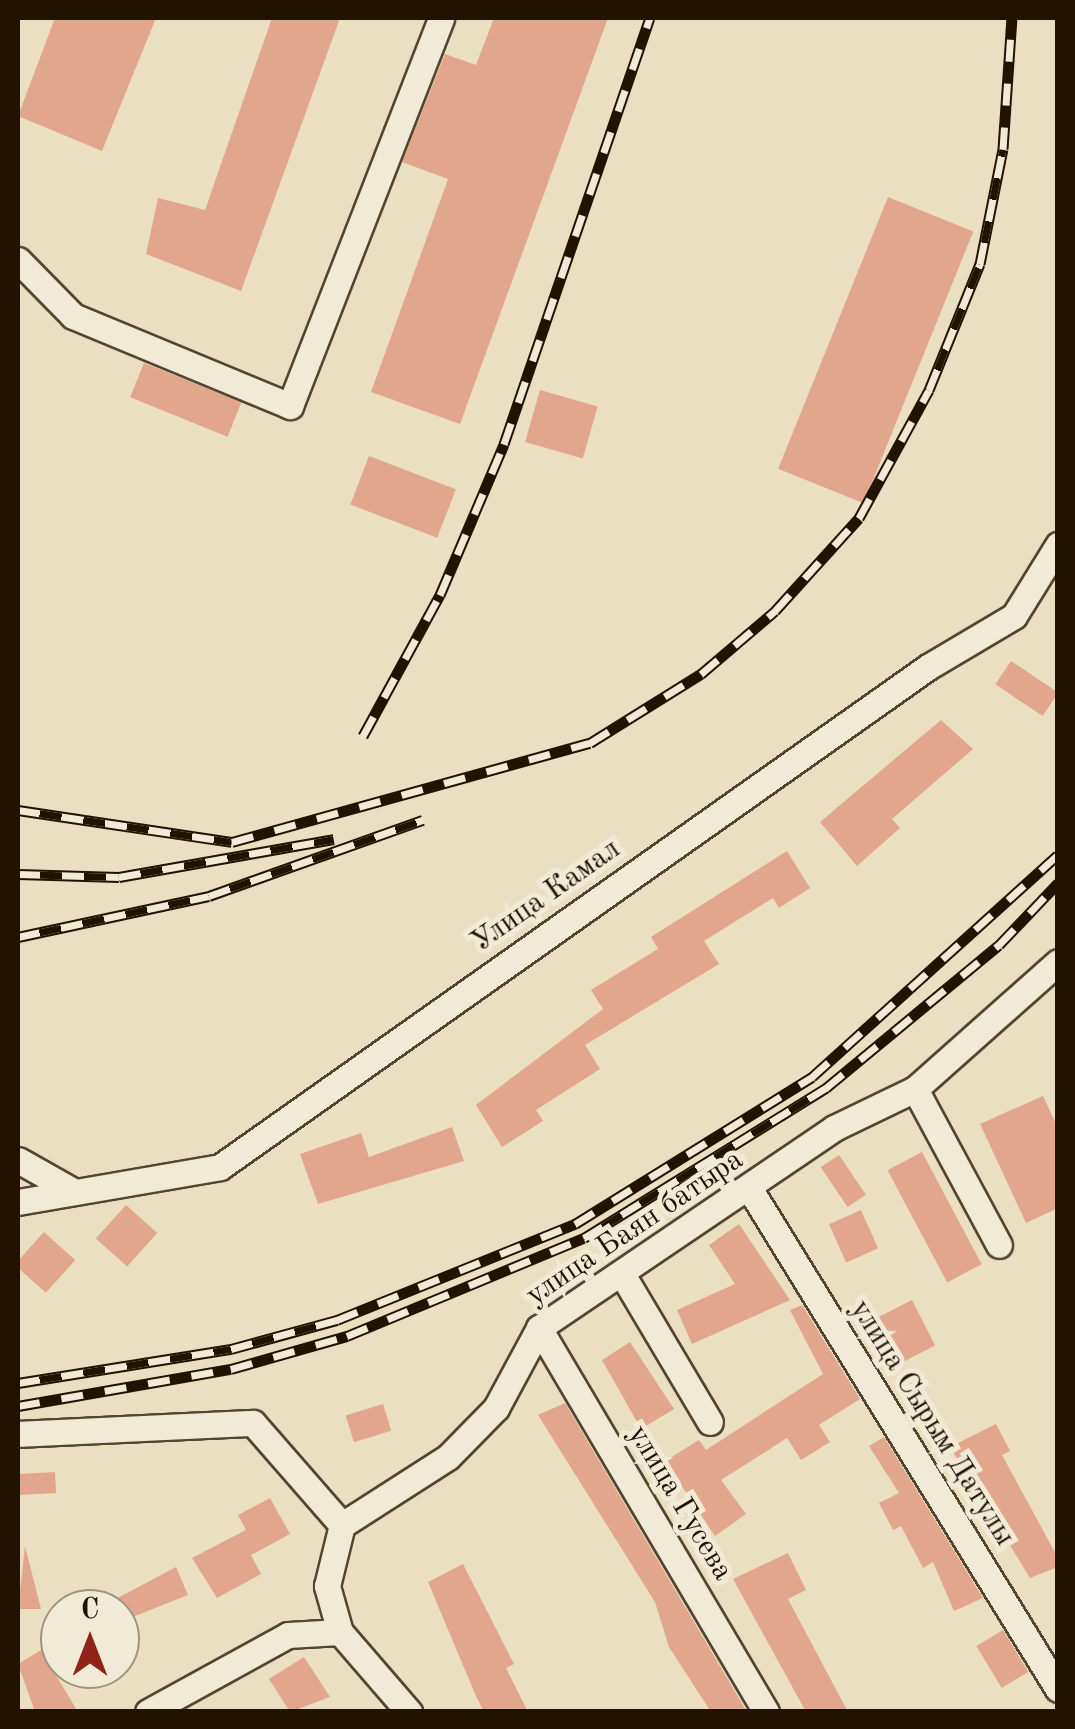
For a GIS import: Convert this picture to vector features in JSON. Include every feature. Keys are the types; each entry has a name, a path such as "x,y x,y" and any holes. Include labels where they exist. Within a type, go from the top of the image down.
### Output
{"street":[{"path":"18,260 72,316 290,406 441,18"},
{"name":"Улица Камал","path":"18,1202 220,1166 928,667 1014,616 1058,545"},
{"name":"улица Баян батыра","path":"342,1526 448,1457 496,1408 539,1328 752,1191 834,1128 914,1089 1058,962"},
{"path":"914,1089 999,1245"},
{"path":"18,1160 75,1192"},
{"name":"улица Сырым Датулы","path":"752,1191 1058,1689"},
{"path":"622,1274 710,1422"},
{"name":"улица Гусева","path":"539,1328 766,1712"},
{"path":"18,1434 253,1423 342,1526 327,1586 340,1632 408,1712"},
{"path":"148,1712 288,1636 340,1632"}],"building":[{"path":"55,18 156,18 102,151 18,116"},
{"path":"272,18 340,18 241,291 146,254 158,198 205,210"},
{"path":"494,18 608,18 460,424 371,392 448,179 402,162 445,54 476,65"},
{"path":"888,197 973,231 864,503 778,469"},
{"path":"144,363 241,402 227,437 130,397"},
{"path":"540,390 598,407 583,458 525,442"},
{"path":"369,456 456,489 437,538 350,505"},
{"path":"1011,661 1058,693 1043,716 995,684"},
{"path":"941,720 973,749 892,819 900,828 857,866 820,822"},
{"path":"787,851 810,888 779,908 773,898 704,941 719,964 585,1045 600,1069 536,1110 543,1121 502,1147 476,1105 603,1009 591,990 658,949 651,937"},
{"path":"1043,1096 1058,1128 1058,1208 1026,1223 980,1124"},
{"path":"452,1127 464,1161 318,1204 300,1154 361,1133 369,1157"},
{"path":"922,1152 982,1264 947,1282 888,1170"},
{"path":"839,1155 866,1195 848,1207 821,1167"},
{"path":"126,1205 157,1233 127,1267 96,1238"},
{"path":"861,1210 878,1248 846,1263 829,1224"},
{"path":"739,1224 790,1300 692,1344 677,1310 735,1284 709,1245"},
{"path":"44,1232 75,1260 46,1293 18,1268 18,1261"},
{"path":"912,1300 935,1345 900,1363 877,1318"},
{"path":"802,1305 860,1399 819,1425 830,1442 801,1460 787,1438 721,1480 746,1514 715,1536 665,1461 699,1440 706,1450 823,1374 790,1310"},
{"path":"630,1342 674,1409 641,1429 602,1360"},
{"path":"565,1403 747,1712 711,1712 669,1647 655,1602 538,1415"},
{"path":"383,1404 391,1431 354,1442 346,1415"},
{"path":"996,1424 1010,1451 1002,1455 1058,1558 1058,1567 1030,1578 950,1447"},
{"path":"884,1437 983,1598 954,1611 933,1562 923,1568 901,1526 893,1530 879,1503 899,1493 869,1446"},
{"path":"55,1472 56,1493 19,1495 18,1474"},
{"path":"270,1498 290,1534 251,1555 261,1574 217,1598 192,1558 246,1530 238,1515"},
{"path":"25,1546 40,1609 18,1609"},
{"path":"788,1553 806,1590 788,1599 848,1712 806,1712 733,1579"},
{"path":"463,1564 514,1664 506,1668 528,1712 484,1712 476,1696 428,1582"},
{"path":"176,1567 188,1595 140,1614 140,1589 135,1589"},
{"path":"1003,1630 1028,1672 1002,1688 976,1646"},
{"path":"40,1651 40,1689 64,1689 78,1712 35,1712 18,1664"},
{"path":"304,1657 330,1697 290,1712 269,1679"}],"railway":[{"path":"363,736 440,595 504,444 650,18"},
{"path":"18,810 232,842 590,743 701,674 775,611 859,518 929,390 980,264 1003,149 1012,18"},
{"path":"18,937 209,896 423,820"},
{"path":"18,874 119,877 334,839"},
{"path":"18,1383 231,1349 337,1320 575,1224 812,1077 1058,855"},
{"path":"18,1406 231,1369 347,1336 584,1238 826,1088 999,945 1058,883"}]}
